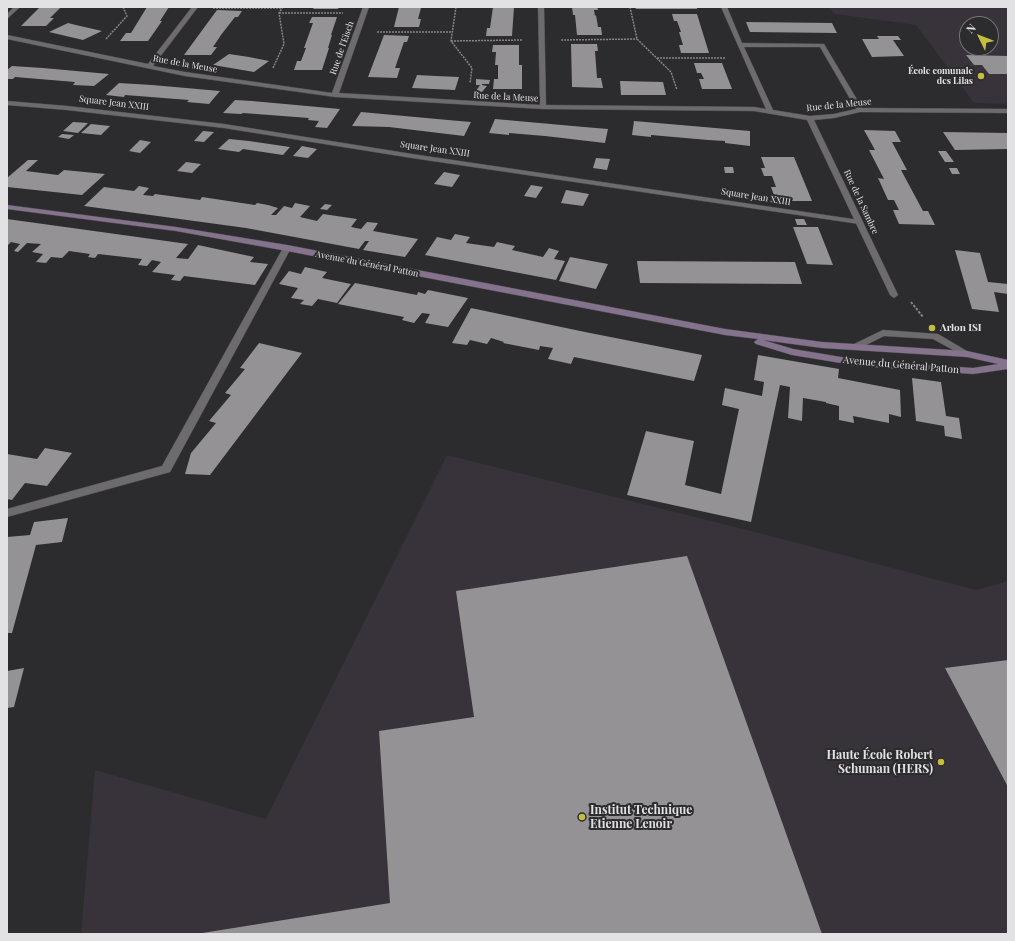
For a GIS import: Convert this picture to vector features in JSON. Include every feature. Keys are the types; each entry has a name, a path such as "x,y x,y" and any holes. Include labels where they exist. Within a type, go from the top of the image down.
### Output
{"main road":[{"name":"Avenue du Général Patton","path":"7,207 176,229 287,248 726,332 822,345 967,354 1008,364"},
{"name":"Avenue du Général Patton","path":"726,332 792,352 859,363 973,371 1008,364"}],"street":[{"path":"7,17 18,7"},
{"path":"149,68 195,7"},
{"path":"541,7 543,107"},
{"path":"724,7 770,111"},
{"name":"Rue de l'Eisch","path":"335,95 365,10"},
{"name":"Rue de la Meuse","path":"7,37 149,68 264,86 335,95 468,104 543,107 754,109 789,116 810,118 834,116 860,110 1008,111"},
{"path":"740,45 822,45 860,110"},
{"name":"Square Jean XXIII","path":"7,103 67,108 224,126 777,211 859,222"},
{"name":"Rue de la Sambre","path":"810,118 894,295"},
{"path":"7,513 166,469 287,248"},
{"path":"855,347 883,333 935,336 967,354"}],"path":[{"path":"92,56 127,16 123,7"},
{"path":"195,7 283,7"},
{"path":"264,86 284,44 279,13 283,7"},
{"path":"456,7 451,41 472,68 468,104"},
{"path":"630,7 637,39 671,72 683,108"},
{"path":"279,13 365,10"},
{"path":"358,32 452,32"},
{"path":"451,41 637,39"},
{"path":"656,58 746,58"}],"shaded area":[{"path":"828,7 1008,7 1008,104 974,103 916,25 835,14"},
{"path":"447,455 771,536 976,590 1008,581 1008,934 81,934 95,770 266,819"}],"building":[{"path":"40,7 61,7 50,18 54,18 46,26 21,26"},
{"path":"147,7 169,7 160,21 162,21 148,41 120,41 126,33 131,33"},
{"path":"314,7 339,7 338,9 313,9"},
{"path":"399,7 421,8 418,19 421,19 419,27 394,27"},
{"path":"493,7 514,7 512,36 486,36 487,28 490,28"},
{"path":"572,7 597,7 598,10 594,10 595,16 596,15 598,27 601,27 602,35 577,35 575,15 573,15"},
{"path":"635,7 697,7 697,9 636,9"},
{"path":"217,10 242,11 238,17 235,17 221,35 213,47 217,47 211,55 184,55"},
{"path":"672,14 697,14 709,53 681,53 679,45 683,45 679,32 681,32 677,21 674,21"},
{"path":"312,17 337,17 322,70 294,70 297,61 301,61 306,48 304,48 313,23 309,23"},
{"path":"746,22 832,23 837,33 750,32"},
{"path":"68,23 102,31 83,40 49,32"},
{"path":"384,35 409,36 407,42 404,42 395,68 400,68 397,78 368,77"},
{"path":"877,36 898,36 901,40 893,40 904,56 872,57 862,39 879,39"},
{"path":"571,44 597,44 598,51 595,51 597,78 601,78 603,88 572,87"},
{"path":"493,45 519,45 519,65 522,65 522,89 493,89 494,79 498,79 498,65 495,65 496,52 492,52"},
{"path":"229,54 269,61 254,72 213,65"},
{"path":"967,56 1008,56 1008,74 989,74 982,65 974,65"},
{"path":"694,63 722,63 732,89 702,89 699,79 704,79 701,73 697,73"},
{"path":"12,66 109,74 94,86 73,85 75,82 15,77 13,79 7,79 7,70"},
{"path":"417,75 459,77 455,90 412,88"},
{"path":"476,79 490,80 489,84 482,84 487,86 482,92 476,91 480,85 476,85"},
{"path":"620,81 663,82 666,95 621,95"},
{"path":"119,83 220,91 209,104 187,102 189,100 106,95"},
{"path":"235,100 340,109 327,128 315,127 319,121 308,120 309,118 223,113"},
{"path":"361,112 471,122 464,136 389,127 352,126"},
{"path":"495,119 608,129 605,143 545,136 489,133"},
{"path":"634,121 750,131 750,146 725,143 725,141 651,135 651,137 632,135"},
{"path":"73,122 88,123 78,133 63,131"},
{"path":"91,124 110,126 101,135 81,133"},
{"path":"864,130 895,131 901,142 892,142 907,170 901,170 923,211 928,211 935,225 899,224 893,210 899,210 894,200 888,200 878,178 884,179 869,150 875,150"},
{"path":"203,131 214,132 204,142 194,141"},
{"path":"943,132 1008,133 1008,149 955,150"},
{"path":"62,134 74,135 69,139 58,137"},
{"path":"229,139 290,147 283,155 243,149 239,152 218,149"},
{"path":"140,140 151,142 140,153 129,151"},
{"path":"302,146 317,149 308,158 293,156"},
{"path":"938,151 946,151 954,162 945,162"},
{"path":"761,157 794,157 812,201 776,201 771,187 776,187 772,176 764,176 761,168 765,168"},
{"path":"596,158 610,159 607,170 593,168"},
{"path":"28,160 38,160 26,171 58,175 64,170 105,174 82,195 7,187 7,178"},
{"path":"186,162 201,164 192,173 177,171"},
{"path":"724,167 733,167 734,173 725,173"},
{"path":"949,168 957,168 960,174 952,174"},
{"path":"444,172 460,175 452,187 434,184"},
{"path":"531,185 543,187 536,198 524,196"},
{"path":"139,186 149,188 143,195 153,196 155,194 200,200 202,197 255,205 257,203 278,208 271,215 276,215 284,206 292,208 295,203 310,206 300,217 317,221 323,214 357,219 351,227 361,229 367,222 378,223 373,231 418,239 405,257 363,250 369,241 365,241 359,249 246,228 84,206 104,187 134,191"},
{"path":"566,190 589,194 583,206 561,203"},
{"path":"325,204 332,205 327,210 320,209"},
{"path":"7,219 188,244 176,258 188,259 198,245 254,257 250,262 268,264 255,285 184,276 180,281 171,280 175,275 152,272 161,262 152,260 147,266 138,265 142,259 98,254 95,258 88,257 90,254 69,251 62,258 51,257 46,263 36,262 43,254 32,252 41,244 27,243 18,252 14,251 20,244 11,242 7,246"},
{"path":"795,219 804,219 807,225 797,225"},
{"path":"793,227 818,227 833,265 807,264"},
{"path":"455,234 470,237 466,243 494,247 497,242 515,246 512,250 543,257 549,248 559,251 554,259 565,261 556,280 425,255 437,237 451,240"},
{"path":"955,250 980,253 988,282 1008,284 1008,294 994,292 999,312 972,309"},
{"path":"570,257 608,264 596,289 559,281"},
{"path":"637,261 795,262 802,284 640,283"},
{"path":"305,267 327,272 322,278 351,284 337,303 318,299 312,306 300,304 304,300 291,298 298,288 279,284 289,271 301,274"},
{"path":"355,283 417,295 418,292 425,294 428,290 468,298 448,327 425,323 430,314 422,313 414,323 402,320 404,317 338,304"},
{"path":"471,308 702,355 694,381 574,357 571,364 548,359 553,348 540,346 539,350 503,343 504,342 491,338 487,344 470,340 467,345 452,343"},
{"path":"259,343 302,353 210,475 185,474 191,453 216,423 209,421 231,395 225,393 245,369 240,368"},
{"path":"758,355 839,369 838,378 900,390 901,417 889,414 889,423 853,416 854,423 839,420 839,406 803,398 802,421 788,418 790,387 780,385 751,522 627,495 646,431 694,441 685,485 721,494 739,409 722,405 725,388 762,396 764,382 754,380"},
{"path":"912,378 941,382 946,416 959,418 962,439 945,436 944,426 916,421"},
{"path":"45,448 72,453 47,486 25,483 12,500 7,499 7,454 37,459"},
{"path":"68,518 62,542 36,545 12,633 7,633 7,537 30,535 34,522"},
{"name":"Institut Technique Etienne Lenoir","path":"687,556 822,934 196,934 390,903 379,731 474,717 456,591"},
{"path":"1008,660 1008,787 945,668"},
{"path":"24,668 14,707 7,708 7,671"}],"place":[{"name":"École comunale des Lilas","path":"981,76"},
{"name":"Arlon ISI","path":"932,328"},
{"name":"Haute École Robert Schuman (HERS)","path":"941,762"},
{"name":"Institut Technique Etienne Lenoir","path":"582,817"}]}
